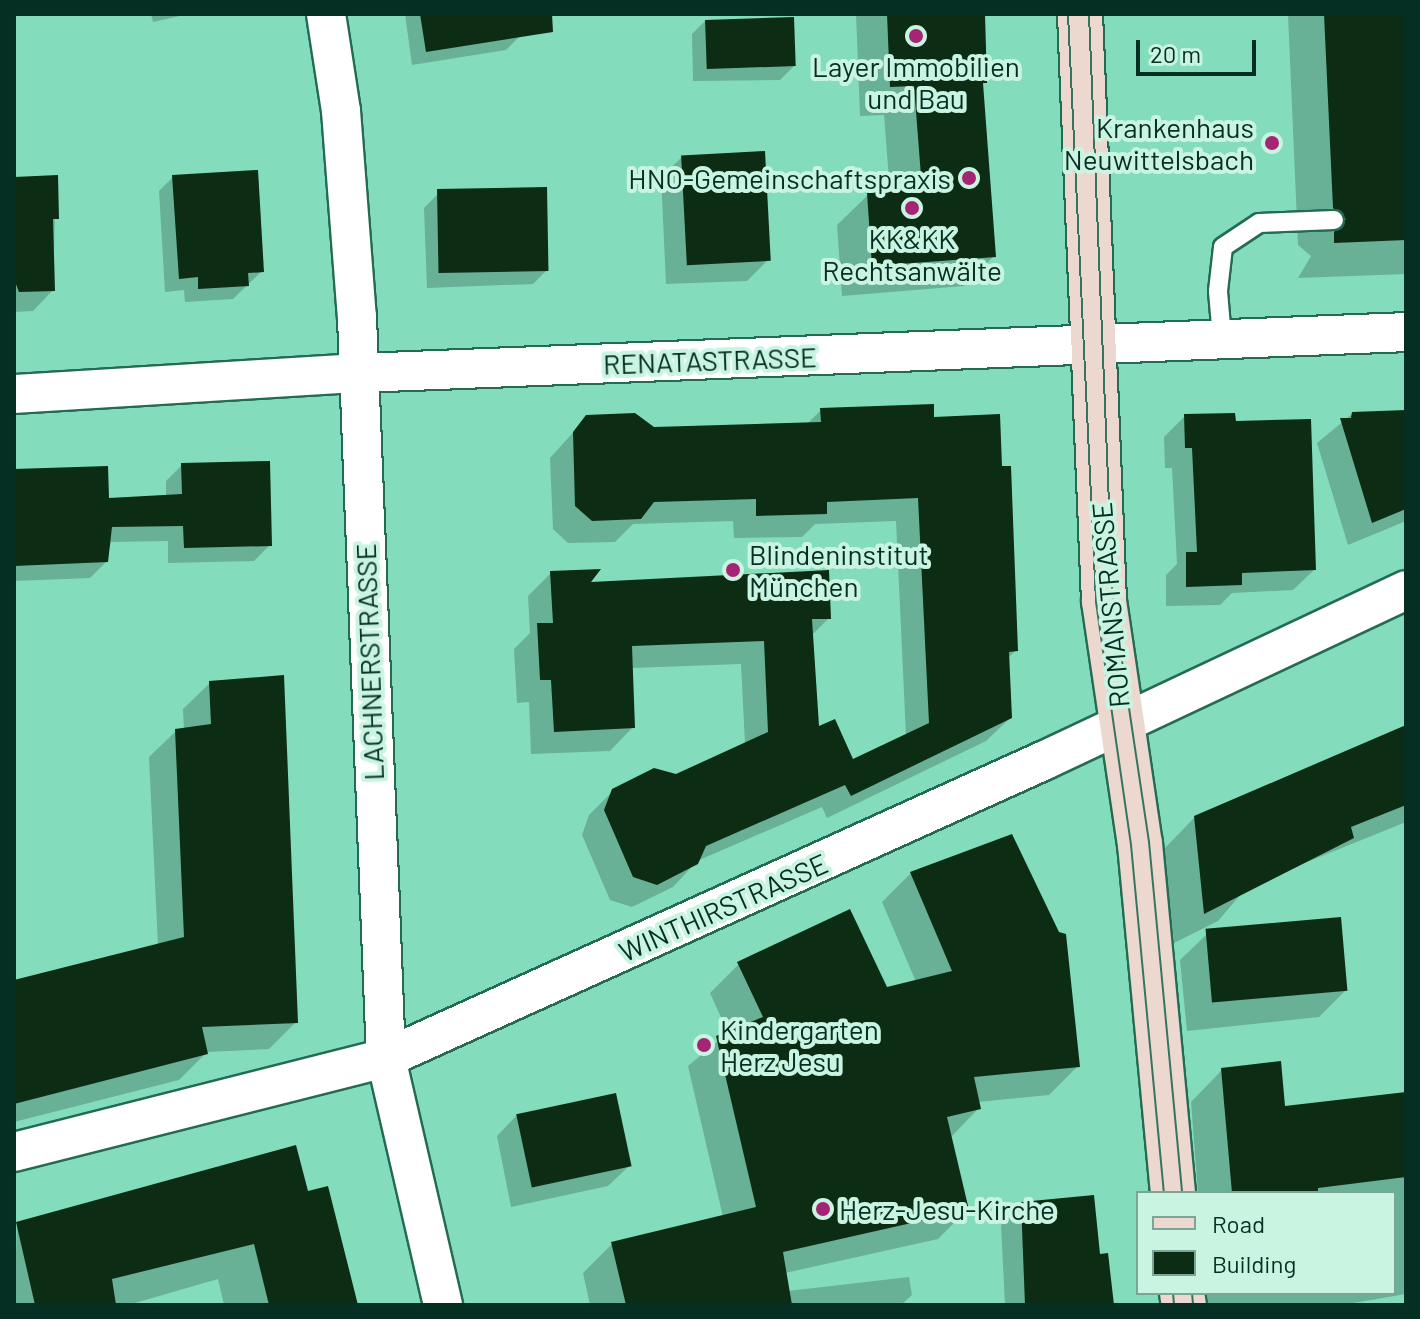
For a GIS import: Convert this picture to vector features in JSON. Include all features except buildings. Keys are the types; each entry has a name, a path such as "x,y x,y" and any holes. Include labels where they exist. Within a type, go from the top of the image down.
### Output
{"main road":[{"name":"ROMANSTRASSE","path":"1080,14 1104,601 1140,844 1173,1191"}],"street":[{"name":"LACHNERSTRASSE","path":"326,14 341,111 360,373 386,1058 443,1305"},
{"name":"RENATASTRASSE","path":"14,394 360,373 1406,332"},
{"name":"WINTHIRSTRASSE","path":"14,1152 386,1058 1406,590"}],"lane":[{"path":"1222,338 1218,291 1223,247 1259,223 1334,220"}],"tram line":[{"path":"1068,14 1096,602 1131,845 1164,1191"},
{"path":"1089,14 1113,601 1149,842 1182,1191"},
{"path":"1173,1295 1174,1305"},
{"path":"1192,1295 1193,1305"}],"place":[{"name":"Layer Immobilien und Bau","path":"916,36"},
{"name":"Krankenhaus Neuwittelsbach","path":"1272,143"},
{"name":"HNO-Gemeinschaftspraxis","path":"969,178"},
{"name":"KK&KK Rechtsanwälte","path":"912,208"},
{"name":"Blindeninstitut München","path":"733,570"},
{"name":"Kindergarten Herz Jesu","path":"704,1045"},
{"name":"Herz-Jesu-Kirche","path":"823,1209"}]}
